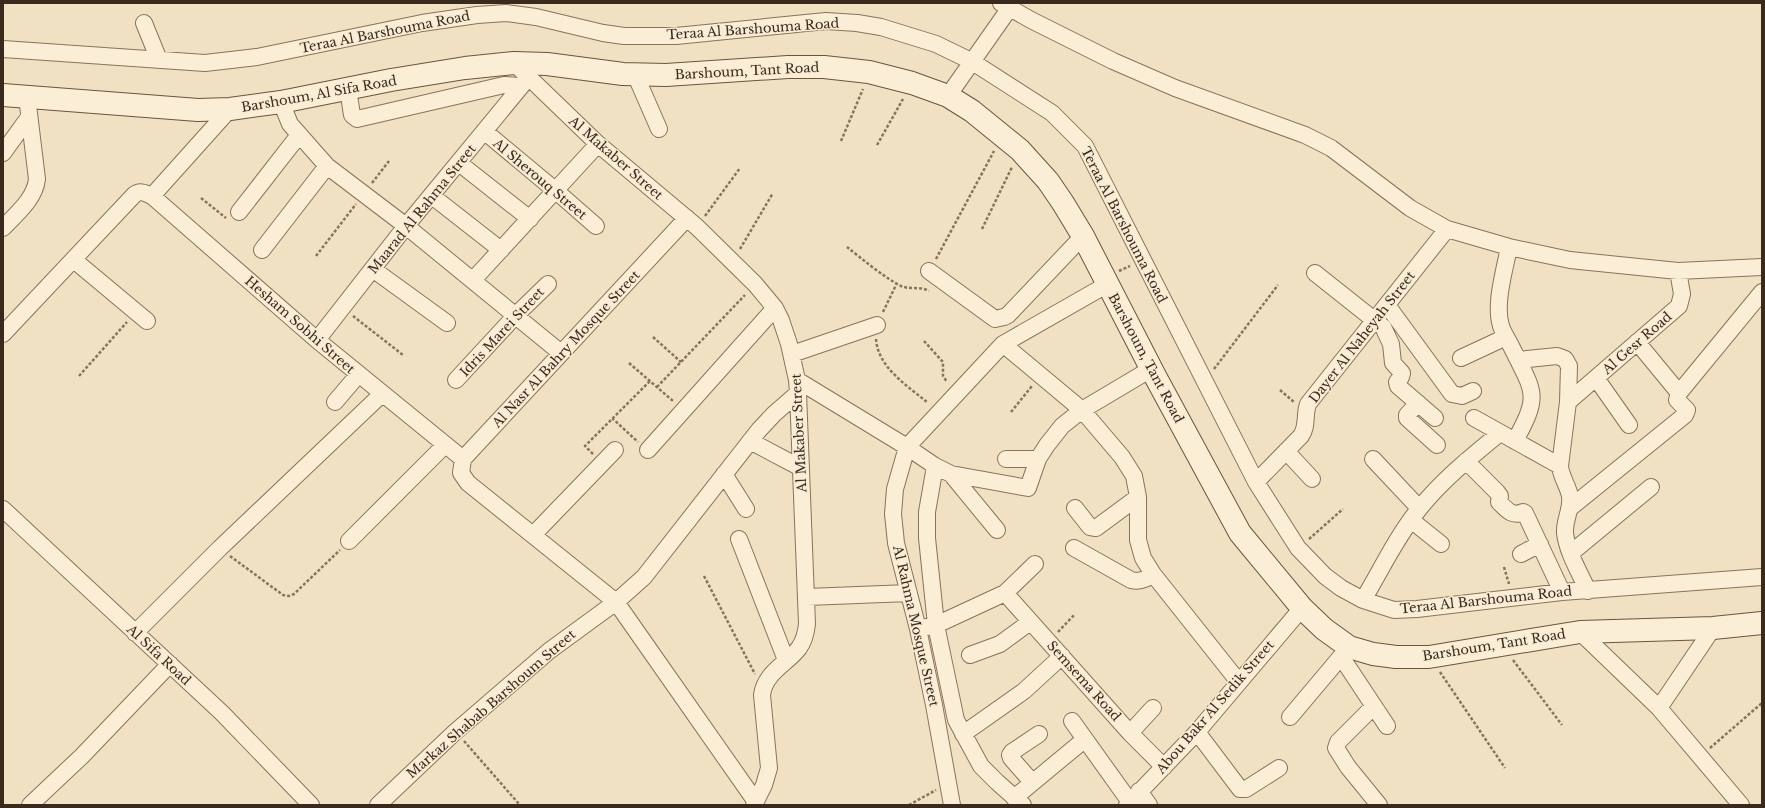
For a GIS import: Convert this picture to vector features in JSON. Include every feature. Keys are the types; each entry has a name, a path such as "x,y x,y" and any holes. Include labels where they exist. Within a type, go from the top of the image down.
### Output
{"main road":[{"name":"Barshoum, Tant Road","path":"521,76 547,64 602,72 666,75 788,67 824,67 870,72 912,83 948,96 972,111 1020,150 1052,187 1083,236 1151,369 1240,533 1302,608 1345,652 1396,657 1429,657 1580,632 1713,628 1762,623"},
{"name":"Barshoum, Al Sifa Road","path":"3,95 28,107 198,110 230,109 281,102 391,80 458,69 521,76"}],"street":[{"path":"948,96 1005,6 1113,61 1174,88 1285,127 1331,148 1410,208 1447,229 1509,247 1570,260 1678,271 1762,267"},
{"name":"Teraa Al Barshouma Road","path":"3,49 205,63 257,57 422,23 477,15 506,13 536,17 624,36 676,36 826,21 857,23 881,27 936,44 971,61 1052,113 1085,146 1256,482 1298,548 1324,576 1341,588 1363,600 1394,610 1417,609 1562,592 1762,577"},
{"path":"144,23 159,60"},
{"path":"635,74 659,129"},
{"path":"348,89 352,115 356,119 504,86 521,76"},
{"name":"Maarad Al Rahma Street","path":"317,340 374,270 406,226 484,132 521,76"},
{"name":"Al Makaber Street","path":"521,76 598,144 692,223 733,261 775,308 784,328 792,354 798,386 807,624 805,636 800,646 772,673 762,689"},
{"path":"281,102 290,124 327,166 406,226 561,353"},
{"path":"3,153 28,107"},
{"path":"3,228 33,194 36,187 37,179 28,107"},
{"path":"3,334 74,260 145,194 230,109"},
{"name":"Al Sherouq Street","path":"484,132 596,226"},
{"path":"239,212 299,135"},
{"path":"473,280 598,144"},
{"path":"458,163 530,219"},
{"path":"262,250 327,166"},
{"name":"Hesham Sobhi Street","path":"145,194 358,375 463,459"},
{"path":"432,196 501,250"},
{"name":"Al Nasr Al Bahry Mosque Street","path":"463,459 561,353 692,223"},
{"name":"Dayer Al Naheyah Street","path":"1256,482 1304,432 1305,411 1308,404 1447,229"},
{"path":"929,271 995,319 1000,319 1008,315 1083,236"},
{"path":"1509,247 1499,307 1501,326 1528,379 1532,391 1532,404 1528,416 1515,442"},
{"path":"74,260 141,317"},
{"path":"374,270 447,323"},
{"name":"Al Gesr Road","path":"1568,402 1679,306 1682,294 1678,271"},
{"path":"1315,273 1383,328 1388,335 1393,363 1401,372 1401,377 1397,382 1397,385 1435,418"},
{"path":"907,447 1003,344 1106,281"},
{"name":"Idris Marei Street","path":"456,380 516,315 548,284"},
{"path":"1570,508 1685,415 1686,410 1677,400 1679,393 1762,292"},
{"path":"1387,305 1452,394 1462,396 1473,391"},
{"path":"648,450 775,308"},
{"path":"792,354 877,325"},
{"path":"1461,358 1506,336"},
{"path":"1638,342 1679,393"},
{"path":"1003,344 1082,410 1122,457 1134,476 1138,497 1138,540 1143,558 1153,574 1238,681"},
{"path":"1518,360 1557,356 1565,359 1570,366 1568,402 1560,466 1561,473 1570,494 1570,508 1565,532 1571,553 1588,591"},
{"path":"798,386 907,447 935,466 951,474 1028,488 1038,459 1054,435 1072,417 1151,369"},
{"path":"335,402 358,375"},
{"path":"1596,378 1629,425"},
{"name":"Markaz Shabab Barshoum Street","path":"378,805 456,732 549,651 577,628 616,602 644,577 750,441 798,386"},
{"path":"135,633 220,548 382,394"},
{"path":"1418,403 1407,418 1437,445"},
{"path":"1474,418 1560,466"},
{"path":"1363,600 1415,514 1466,461 1500,433"},
{"path":"750,441 801,468"},
{"path":"349,541 444,445"},
{"name":"Al Rahma Mosque Street","path":"907,447 895,489 893,514 896,544 918,629 937,719 947,784 952,805"},
{"path":"533,535 615,450"},
{"path":"1286,451 1312,479"},
{"path":"463,459 461,473 468,484 616,602 755,803 764,785 769,768 762,689"},
{"path":"1006,459 1038,459"},
{"path":"1373,459 1415,514 1441,544"},
{"path":"1466,461 1497,492 1500,496 1499,502 1510,513 1525,513 1562,592"},
{"path":"935,466 927,512 927,538 936,625 956,720 963,734 981,766 1018,801 1032,782 1084,740"},
{"path":"724,474 746,509"},
{"path":"951,474 997,530"},
{"path":"1571,553 1651,487"},
{"path":"1075,508 1090,527 1096,528 1138,497"},
{"name":"Al Sifa Road","path":"3,509 222,713 311,805"},
{"path":"739,539 786,660"},
{"path":"1521,554 1540,544"},
{"path":"1074,548 1131,580 1145,580 1153,574"},
{"path":"918,629 936,625 1005,593 1035,564"},
{"path":"807,597 909,593"},
{"name":"Semsema Road","path":"1005,593 1130,733 1164,767"},
{"name":"Abou Bakr Al Sedik Street","path":"1132,799 1197,732 1238,681 1302,608"},
{"path":"970,655 1000,644 1030,622"},
{"path":"1659,708 1713,628"},
{"path":"1580,632 1659,708 1741,805"},
{"path":"1290,717 1345,652 1374,706 1387,726"},
{"path":"963,734 1024,691 1062,656"},
{"path":"30,805 82,756 170,664"},
{"path":"1374,706 1338,742 1336,748 1348,767 1379,805"},
{"path":"1130,733 1153,708"},
{"path":"1072,721 1084,740 1132,799 1149,805"},
{"path":"1197,732 1240,789 1246,789 1279,768"},
{"path":"1032,782 1010,755 1012,752 1039,734"}],"path":[{"path":"841,141 870,72"},
{"path":"877,146 912,83"},
{"path":"920,289 1002,135"},
{"path":"982,229 1020,150"},
{"path":"316,256 389,161"},
{"path":"692,223 740,168"},
{"path":"733,261 774,193"},
{"path":"201,198 230,221 239,212"},
{"path":"847,247 902,286 926,289 935,295"},
{"path":"1106,281 1142,260"},
{"path":"897,283 877,325 875,336 876,347 888,368 940,412"},
{"path":"657,387 755,284"},
{"path":"1204,382 1278,285"},
{"path":"343,308 403,356"},
{"path":"79,376 141,317"},
{"path":"653,337 681,362"},
{"path":"924,341 944,362 944,378 958,392"},
{"path":"629,363 683,411"},
{"path":"1011,412 1041,375"},
{"path":"601,464 585,446 650,381"},
{"path":"612,418 648,450"},
{"path":"1298,548 1343,509"},
{"path":"220,548 283,595 288,596 294,594 349,541"},
{"path":"704,576 762,689"},
{"path":"1049,641 1075,614"},
{"path":"1502,645 1562,725"},
{"path":"1429,657 1505,768"},
{"path":"1701,757 1762,703"},
{"path":"456,732 519,804"},
{"path":"909,805 947,784"}]}
